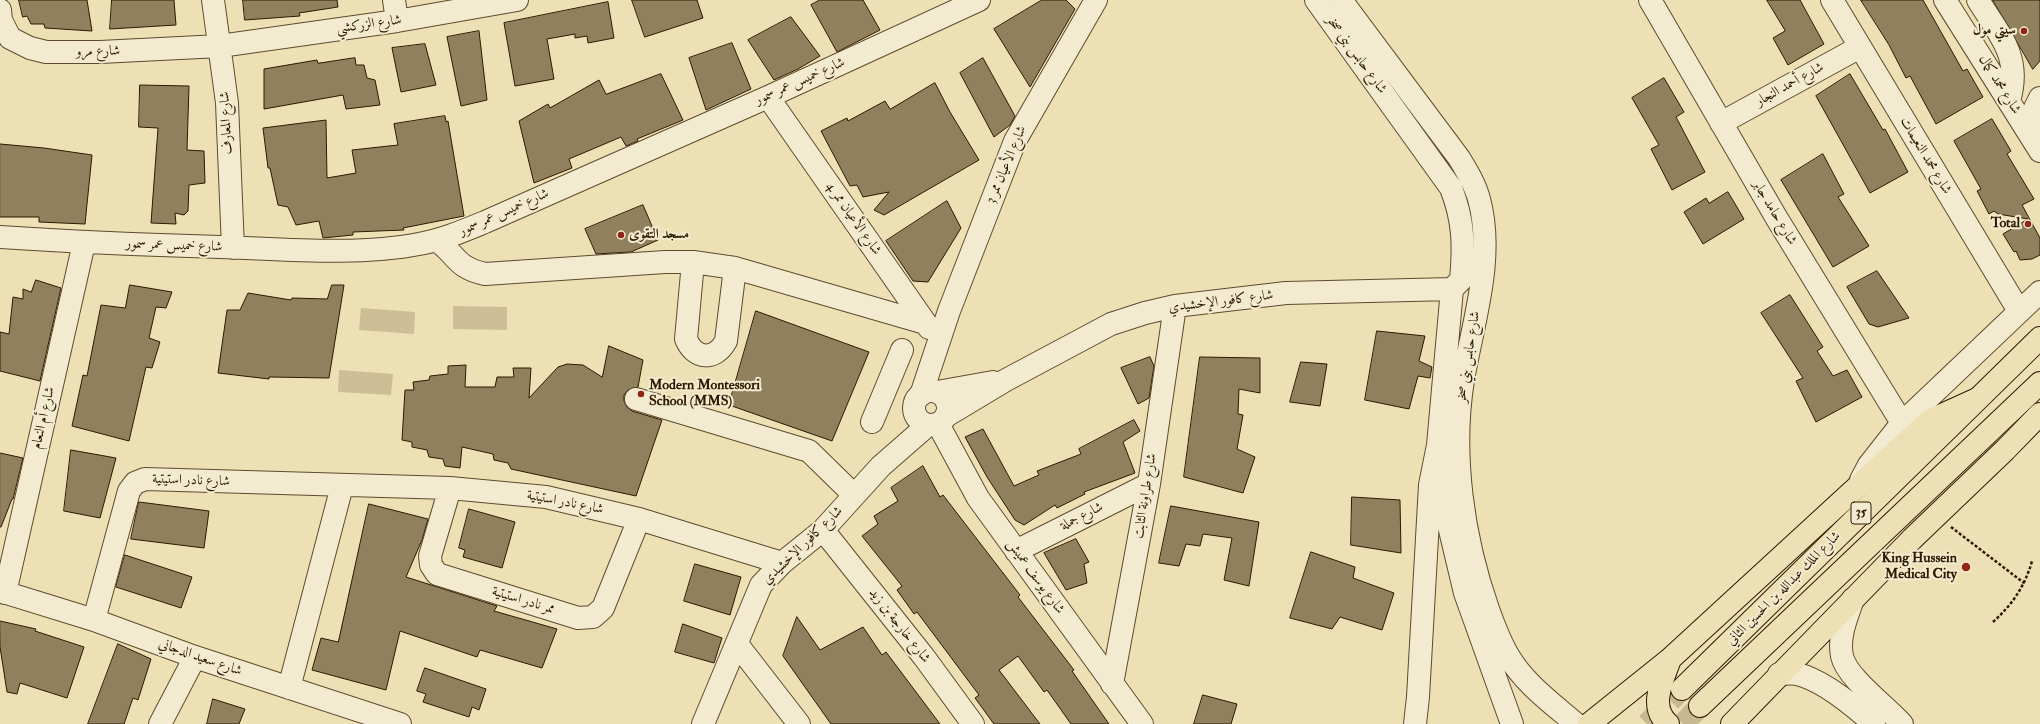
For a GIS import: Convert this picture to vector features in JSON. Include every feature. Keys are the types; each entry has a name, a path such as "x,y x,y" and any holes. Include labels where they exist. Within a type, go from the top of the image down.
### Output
{"main road":[{"name":"شارع الملك عبدالله بن الحسين الثاني","path":"1682,689 1975,400 2040,338"},
{"name":"شارع الملك عبدالله بن الحسين الثاني","path":"1700,706 2040,383"},
{"path":"1589,724 1670,659 1859,483 1931,420 1975,400"},
{"path":"1730,722 2040,414"},
{"path":"1668,724 1658,712 1657,700 1670,659"}],"street":[{"name":"شارع المعارف","path":"213,0 227,103 233,248"},
{"name":"شارع الزركشي","path":"220,46 395,10 516,0"},
{"name":"شارع الأعيان ممر 3","path":"929,408 940,341 949,310 1015,141 1096,0"},
{"name":"شارع حابس بني صخر","path":"1316,0 1451,188 1459,208 1463,229 1464,254 1461,280 1452,289 1438,445 1430,485 1418,697 1415,724"},
{"name":"شارع حابس بني صخر","path":"1341,0 1459,158 1471,177 1479,199 1484,225 1483,268 1463,381 1460,417 1462,487 1471,548 1484,598 1509,658 1534,686 1576,724"},
{"name":"شارع حامد جابر","path":"1650,0 1842,327 1902,423"},
{"name":"شارع محمد النعيمات","path":"1832,0 2019,311"},
{"name":"شارع محمد كمال","path":"1945,0 2036,145"},
{"path":"1978,0 2010,53 2014,69 2013,86 2009,101"},
{"name":"شارع خميس عمر سمور","path":"0,238 84,243 233,248 385,249 436,240 454,235 485,222 768,97 975,1"},
{"name":"شارع مرو","path":"0,10 5,38 30,48 46,52 100,52 220,46"},
{"name":"شارع أحمد النجار","path":"1721,123 1860,47"},
{"name":"شارع الأعيان ممر 4","path":"768,97 925,323 940,341"},
{"path":"2036,145 2035,108 2040,98"},
{"path":"436,240 445,246 450,254 466,267 485,274 665,262 693,262 735,268 925,323"},
{"name":"شارع أم النعام","path":"2,592 84,243"},
{"path":"693,262 686,339 690,348 697,353 706,355 714,354 722,349 726,341 735,268"},
{"name":"شارع كافور الإخشيدي","path":"703,724 761,585 782,563 822,530 881,466 929,408 1006,380 1110,324 1145,313 1175,306 1286,293 1452,289"},
{"path":"1859,483 1869,464 1902,423 2040,292"},
{"name":"شارع طراونة الثابت","path":"1112,684 1149,484 1175,306"},
{"path":"872,422 902,350"},
{"path":"884,394 929,408"},
{"path":"636,399 809,451 854,495"},
{"name":"شارع يوسف عميش","path":"929,408 978,498 1142,724"},
{"path":"1966,487 1984,481 1994,474 2040,430"},
{"name":"شارع حابس بني صخر","path":"1438,445 1449,526 1459,574 1471,612 1512,724"},
{"name":"شارع نادر استيتية","path":"94,620 129,491 135,483 145,479 450,488 546,497 639,519 782,563"},
{"name":"شارع جملة","path":"1016,551 1149,484"},
{"path":"289,688 342,486"},
{"name":"ممر نادر استيتية","path":"450,488 430,556 431,565 437,574 578,618 594,617 603,608 639,519"},
{"name":"شارع خارجة بن زيد","path":"822,530 924,657 973,724"},
{"name":"شارع سعيد الدجاني","path":"2,592 94,620 195,657 400,724"},
{"path":"1853,599 1844,623 1842,638 1842,656 1847,670 1902,724"},
{"path":"737,644 799,724"},
{"path":"160,724 195,657"},
{"path":"1778,674 1796,674 1813,680 1829,690 1874,724"}],"path":[{"path":"1951,527 2024,583"},
{"path":"1993,622 2010,604 2024,583 2032,561"}],"shaded area":[{"path":"453,306 507,307 507,330 453,329"},
{"path":"361,308 415,312 414,334 359,330"},
{"path":"339,370 393,374 391,395 338,392"}],"building":[{"path":"19,0 87,0 92,31 45,28 44,24 31,24 27,16 23,17"},
{"path":"112,0 174,0 176,25 110,29"},
{"path":"243,0 337,0 338,7 299,13 300,16 245,20"},
{"path":"632,0 697,0 703,18 645,37"},
{"path":"820,0 863,0 880,30 837,52 811,5"},
{"path":"1042,0 1066,0 1075,9 1030,87 994,29"},
{"path":"1767,0 1800,0 1824,44 1788,65 1773,38 1785,31"},
{"path":"1861,0 1923,0 1963,71 1967,69 1983,97 1936,124 1910,76 1906,78 1889,45"},
{"name":"سيتي مول","path":"1993,0 2040,0 2040,61 2033,69"},
{"path":"608,2 614,38 588,43 587,36 575,38 575,34 547,39 554,79 515,86 504,23"},
{"path":"791,17 820,56 798,69 774,80 748,40"},
{"path":"479,31 487,100 461,106 447,37"},
{"path":"732,43 751,89 706,110 689,58"},
{"path":"425,44 436,85 401,92 392,48"},
{"path":"355,58 356,65 364,65 367,78 375,80 380,105 346,109 343,95 264,109 264,69 317,60 318,63"},
{"path":"983,58 1015,116 1010,125 994,137 960,73"},
{"path":"661,74 683,120 637,139 638,141 626,146 621,137 569,159 572,168 534,183 519,121 548,104 550,108 599,80 606,94"},
{"path":"1850,74 1883,130 1885,129 1908,172 1870,193 1816,96"},
{"path":"1664,78 1684,112 1676,117 1705,172 1672,190 1651,149 1659,145 1632,98"},
{"path":"935,83 950,112 979,160 884,215 874,210 889,192 863,197 857,185 850,186 821,131 847,118 848,121 885,101 890,109"},
{"path":"140,85 189,86 187,150 204,151 205,183 189,185 188,211 184,215 175,213 176,224 151,223 158,128 139,127"},
{"path":"445,116 446,122 448,121 464,216 403,228 404,230 353,232 353,235 323,238 319,221 296,225 288,207 278,205 270,168 268,168 263,128 326,120 327,178 356,173 352,150 398,145 394,124"},
{"path":"1992,119 2011,151 2007,154 2034,199 2022,205 2040,238 2040,255 2032,259 2020,260 2016,251 2014,252 2003,234 2028,219 1998,214 1994,211 1989,214 1977,191 1981,189 1954,141"},
{"path":"0,144 44,148 92,155 85,224 39,222 39,217 0,217"},
{"path":"1823,154 1844,194 1838,197 1869,246 1833,267 1781,180"},
{"path":"1728,192 1744,219 1703,244 1684,212 1706,198 1709,203"},
{"path":"947,201 961,228 928,282 913,281 886,241"},
{"name":"مسجد التقوى","path":"643,205 658,240 631,252 596,254 585,229"},
{"path":"1877,271 1909,318 1878,327 1869,324 1847,287"},
{"path":"36,280 61,288 40,381 0,371 0,332 9,334 13,297 23,299 23,289 31,292"},
{"path":"130,285 172,292 166,308 156,307 149,338 160,342 152,368 146,367 129,441 72,426 83,375 87,376 101,305 125,308"},
{"path":"332,285 344,285 329,378 269,377 269,379 218,373 227,310 240,310 248,293 291,300 292,298 327,299"},
{"path":"1790,295 1823,347 1817,351 1833,376 1847,370 1862,397 1816,422 1796,381 1803,378 1761,313"},
{"path":"756,311 869,352 832,441 729,405"},
{"path":"1377,331 1425,336 1419,361 1432,367 1430,378 1418,376 1409,409 1365,400"},
{"path":"609,346 643,360 638,387 628,390 624,395 624,401 627,407 632,411 662,420 636,496 511,469 508,463 494,460 493,454 462,447 460,468 445,466 443,459 429,457 427,450 412,447 412,442 402,440 405,390 414,390 413,382 429,380 430,376 448,374 448,366 466,365 465,387 495,387 497,377 514,377 513,368 531,368 529,398 558,367 567,364 583,365 602,377"},
{"path":"1150,357 1154,366 1149,398 1138,404 1121,368"},
{"path":"1200,357 1260,358 1260,393 1239,389 1238,414 1243,415 1237,449 1255,457 1243,493 1184,477"},
{"path":"1301,362 1327,364 1320,406 1290,402"},
{"path":"1134,420 1140,431 1123,442 1135,473 1084,492 1085,494 1057,508 1055,505 1024,525 1015,520 987,477 965,437 983,429 1014,486 1039,475 1037,471 1081,454 1079,449"},
{"path":"71,450 116,458 100,518 64,511"},
{"path":"0,453 23,458 13,499 1,527 0,527"},
{"path":"923,466 940,497 943,495 1020,595 1018,597 1074,670 1072,671 1109,724 1071,724 1047,690 1044,692 1018,656 999,670 1040,724 994,724 975,698 979,695 917,612 914,614 897,590 902,586 862,536 878,524 874,516 898,501 891,488"},
{"path":"1352,497 1400,500 1401,553 1351,545"},
{"path":"139,502 209,511 204,548 131,539"},
{"path":"369,504 428,519 422,540 406,577 497,606 494,611 557,629 542,668 480,650 477,657 400,631 386,690 312,670 321,638 338,642"},
{"path":"1171,506 1259,522 1249,586 1224,580 1232,538 1203,534 1200,546 1186,544 1179,566 1159,563"},
{"path":"469,509 515,522 502,568 463,557 465,550 459,548"},
{"path":"1076,539 1089,562 1084,564 1087,583 1066,590 1044,553"},
{"path":"1311,552 1355,567 1353,578 1394,593 1382,630 1340,617 1332,629 1290,618"},
{"path":"125,555 192,577 181,608 116,587"},
{"path":"695,564 741,577 730,615 684,601"},
{"path":"797,617 820,650 863,627 882,655 886,652 940,724 831,724 783,656"},
{"path":"0,621 36,629 35,631 84,647 67,698 20,683 17,694 7,692 0,647"},
{"path":"683,624 722,638 714,663 675,652"},
{"path":"118,644 151,659 138,700 133,698 124,724 88,724"},
{"path":"425,668 486,689 479,710 472,707 469,717 423,702 426,694 417,691"},
{"path":"1203,695 1237,704 1231,724 1194,724"},
{"path":"213,699 245,709 239,724 207,724"}],"tunnel":[{"path":"1647,724 1682,689"},
{"path":"1683,724 1700,706"}],"place":[{"name":"سيتي مول","path":"2024,31"},
{"name":"Total","path":"2028,224"},
{"name":"مسجد التقوى","path":"621,235"},
{"name":"Modern Montessori School (MMS)","path":"641,394"},
{"name":"King Hussein Medical City","path":"1966,567"}]}
